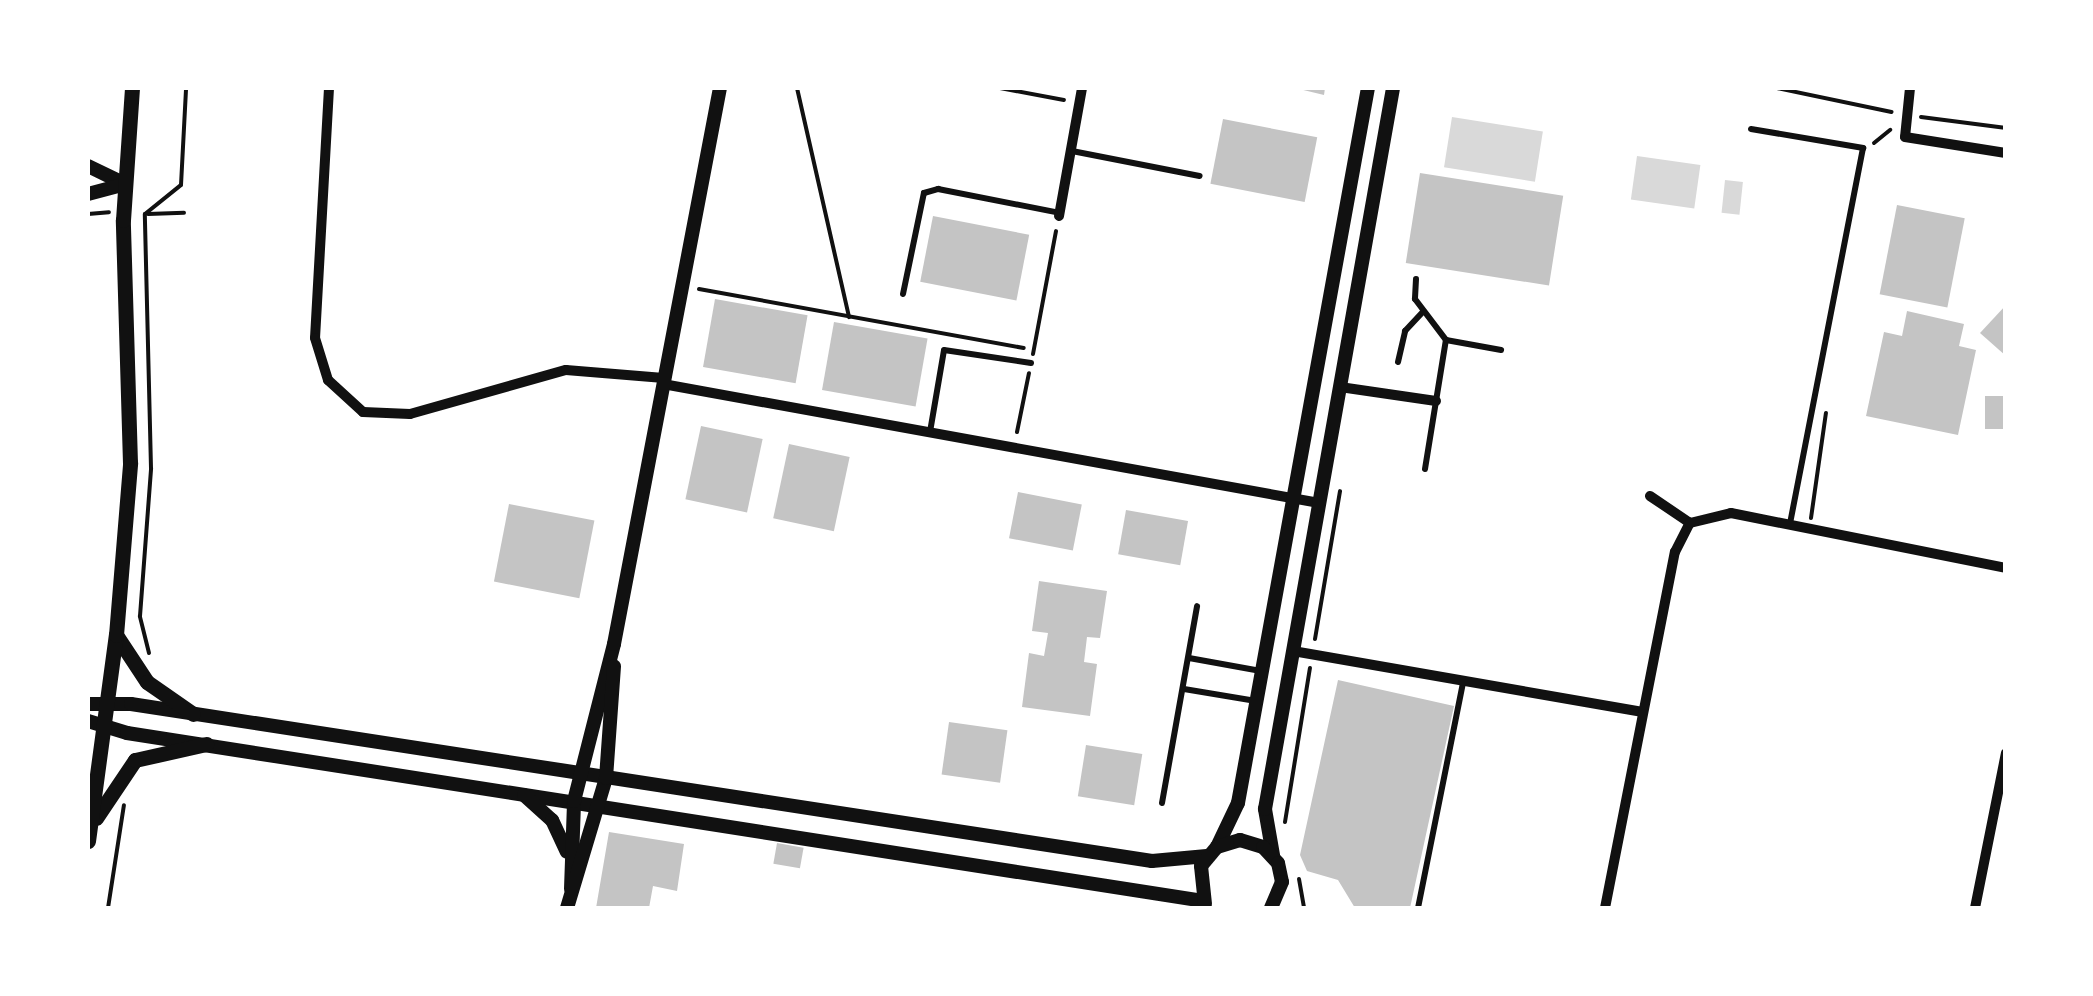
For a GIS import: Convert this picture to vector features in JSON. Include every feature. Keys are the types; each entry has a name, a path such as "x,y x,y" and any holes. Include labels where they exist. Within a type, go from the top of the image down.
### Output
{"main road":[{"path":"88,841 116,635 130,463 124,184 132,88"},
{"path":"116,635 147,682 193,714"},
{"path":"88,841 109,790 136,760 164,748 206,744"}],"street":[{"path":"330,88 315,338 328,380 363,412 410,414 566,370 664,381 1320,503"},
{"path":"571,889 568,857 574,801 614,644 720,88"},
{"path":"1059,214 1082,88"},
{"path":"88,721 103,729 600,804 1206,905 1198,878 1234,820 1368,88"},
{"path":"1284,908 1265,809 1393,88"},
{"path":"1910,88 1905,137 2006,153"},
{"path":"88,166 124,184"},
{"path":"88,194 124,184"},
{"path":"1340,388 1436,400"},
{"path":"1650,496 1690,523"},
{"path":"1604,908 1675,552 1690,523 1731,512 2006,568"},
{"path":"567,908 606,778 614,644"},
{"path":"1293,651 1642,712"},
{"path":"88,704 108,701 1152,861 1252,842 1272,855"},
{"path":"1975,908 2006,753"},
{"path":"519,792 546,812 568,857"},
{"path":"1272,908 1282,882"}],"lane":[{"path":"1752,129 1862,148 1790,524"},
{"path":"1070,151 1200,176"},
{"path":"903,294 924,193 938,189 1059,214"},
{"path":"1416,279 1415,299 1446,340 1502,350"},
{"path":"1398,362 1405,331 1423,312"},
{"path":"1425,469 1446,340"},
{"path":"930,432 944,350 1031,363"},
{"path":"1162,803 1197,606"},
{"path":"1188,658 1262,671"},
{"path":"1418,908 1463,680"},
{"path":"1184,689 1257,701"}],"path":[{"path":"796,88 849,316"},
{"path":"1000,88 1079,103"},
{"path":"1777,88 1907,116 2006,128"},
{"path":"1014,448 1059,214"},
{"path":"682,286 1034,350"}],"shaded area":[{"path":"1452,117 1543,131 1535,182 1444,167"},
{"path":"1637,156 1700,165 1694,208 1631,200"},
{"path":"1725,180 1743,182 1739,215 1722,213"}],"building":[{"path":"1295,88 1325,88 1324,95"},
{"path":"1223,119 1317,137 1305,202 1210,184"},
{"path":"1420,173 1563,196 1549,286 1406,263"},
{"path":"1897,205 1965,218 1947,307 1880,294"},
{"path":"933,216 1029,235 1016,300 920,282"},
{"path":"715,299 808,315 796,383 703,367"},
{"path":"2006,305 2006,356 1980,333"},
{"path":"1907,311 1964,324 1959,346 1976,350 1958,435 1866,416 1884,332 1902,336"},
{"path":"834,322 928,338 916,406 822,390"},
{"path":"1985,396 2006,396 2006,429 1985,429"},
{"path":"701,426 763,439 747,512 685,499"},
{"path":"789,444 850,457 834,531 773,518"},
{"path":"1018,492 1082,504 1073,551 1009,538"},
{"path":"509,504 594,521 579,598 494,582"},
{"path":"1126,510 1188,521 1180,565 1118,554"},
{"path":"1039,581 1107,591 1100,638 1087,637 1084,662 1097,664 1090,716 1022,707 1029,653 1044,656 1048,633 1032,631"},
{"path":"1338,680 1454,706 1410,908 1355,908 1338,880 1307,871 1300,855"},
{"path":"949,722 1007,730 1000,783 942,774"},
{"path":"1086,745 1142,754 1134,805 1078,796"},
{"path":"609,832 684,844 677,891 653,886 649,908 596,908"},
{"path":"777,843 804,848 800,868 773,864"}]}
